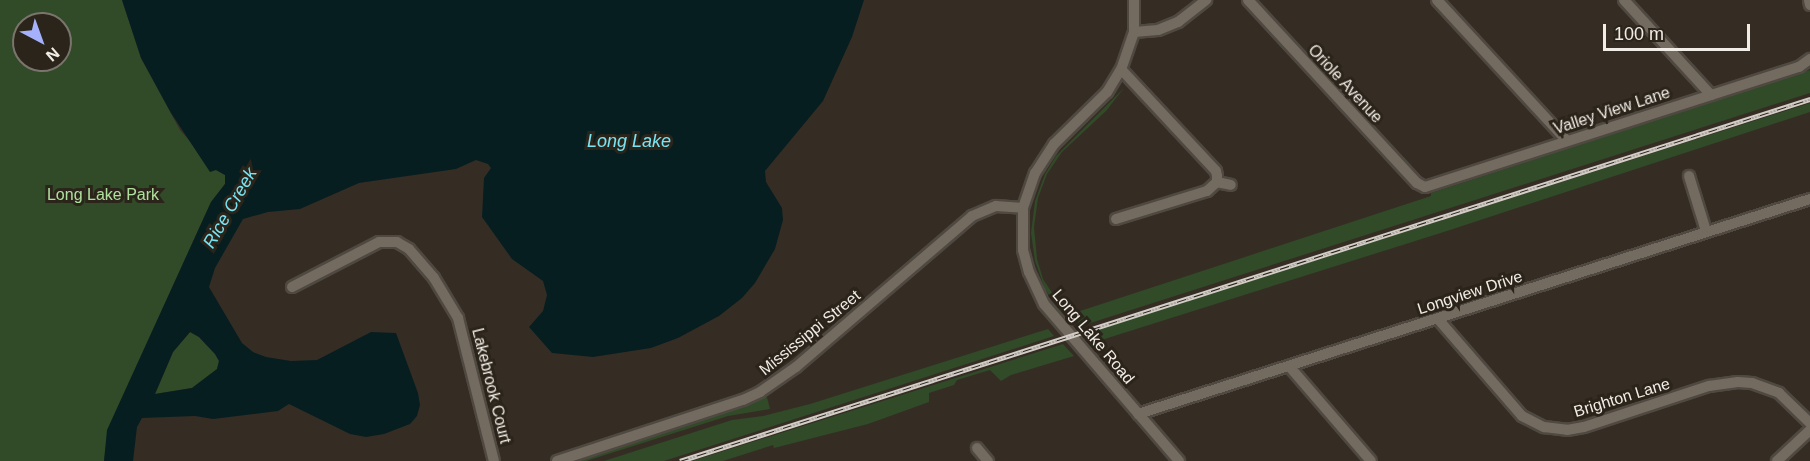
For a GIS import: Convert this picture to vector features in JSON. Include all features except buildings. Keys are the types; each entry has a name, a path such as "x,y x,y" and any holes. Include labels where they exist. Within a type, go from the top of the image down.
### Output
{"street":[{"name":"Long Lake Road","path":"1134,0 1134,32 1121,69 1100,100 1065,133 1035,173 1023,208 1025,261 1044,304 1179,461"},
{"path":"1134,32 1158,30 1178,22 1206,0"},
{"name":"Oriole Avenue","path":"1248,0 1421,187"},
{"path":"1437,0 1567,141"},
{"path":"1624,0 1711,95"},
{"path":"1809,0 1810,4"},
{"name":"Valley View Lane","path":"1421,187 1799,67 1810,59"},
{"path":"1121,69 1216,171 1217,182"},
{"path":"1689,176 1706,231"},
{"path":"1217,182 1231,185"},
{"path":"1116,219 1207,190 1217,182"},
{"name":"Longview Drive","path":"1138,414 1810,199"},
{"name":"Mississippi Street","path":"557,461 743,400 760,392 796,367 972,216 996,206 1023,208"},
{"name":"Lakebrook Court","path":"292,287 379,242 397,242 409,249 434,278 458,318 494,461"},
{"name":"Brighton Lane","path":"1438,319 1522,416 1544,427 1567,430 1584,427 1709,386 1738,382 1752,382 1779,393 1810,423"},
{"path":"1289,366 1371,461"},
{"path":"1777,461 1810,430"},
{"path":"977,448 988,461"}],"green space":[{"name":"Long Lake Park","path":"0,0 122,0 141,58 180,130 216,170 225,175 225,184 211,202 108,430 104,461 0,461"},
{"path":"1810,70 1810,93 1081,326 1071,314 1431,196 1431,193"},
{"path":"1124,88 1106,111 1062,152 1047,174 1038,198 1034,227 1037,259 1043,279 1066,314 1064,316 1045,289 1035,261 1031,233 1035,201 1045,174 1056,156"},
{"path":"1810,103 1810,112 1447,231 1095,342 1087,333"},
{"path":"1048,329 1054,336 664,461 604,461 732,420 763,416 810,404"},
{"path":"190,332 199,337 215,354 219,361 217,369 192,388 155,394 173,352"},
{"path":"1063,344 1074,356 1011,375 1001,381 990,370 957,380 954,385 929,393 929,402 868,424 774,448 773,445 723,461 692,461"},
{"path":"767,397 770,409 728,416 586,461 576,461"}],"water":[{"name":"Long Lake","path":"122,0 864,0 852,37 823,101 765,171 766,182 782,208 783,220 775,249 755,283 742,298 719,316 678,338 651,348 593,357 552,353 529,327 543,311 547,295 543,281 512,259 482,217 484,178 491,168 488,164 476,160 456,169 359,183 300,209 268,212 243,219 215,268 209,287 242,343 253,352 266,357 291,361 317,360 371,332 396,333 418,393 420,405 417,416 410,424 384,434 366,437 350,434 289,404 278,411 213,419 195,416 142,418 137,427 133,461 104,461 107,430 211,202 225,184 225,175 216,170 210,172 171,113 141,58","holes":["190,332 199,337 219,361 217,369 192,388 155,394 173,352"]}],"railway":[{"path":"680,461 1810,99"}],"water label":[{"name":"Rice Creek","path":"230,208"}]}
